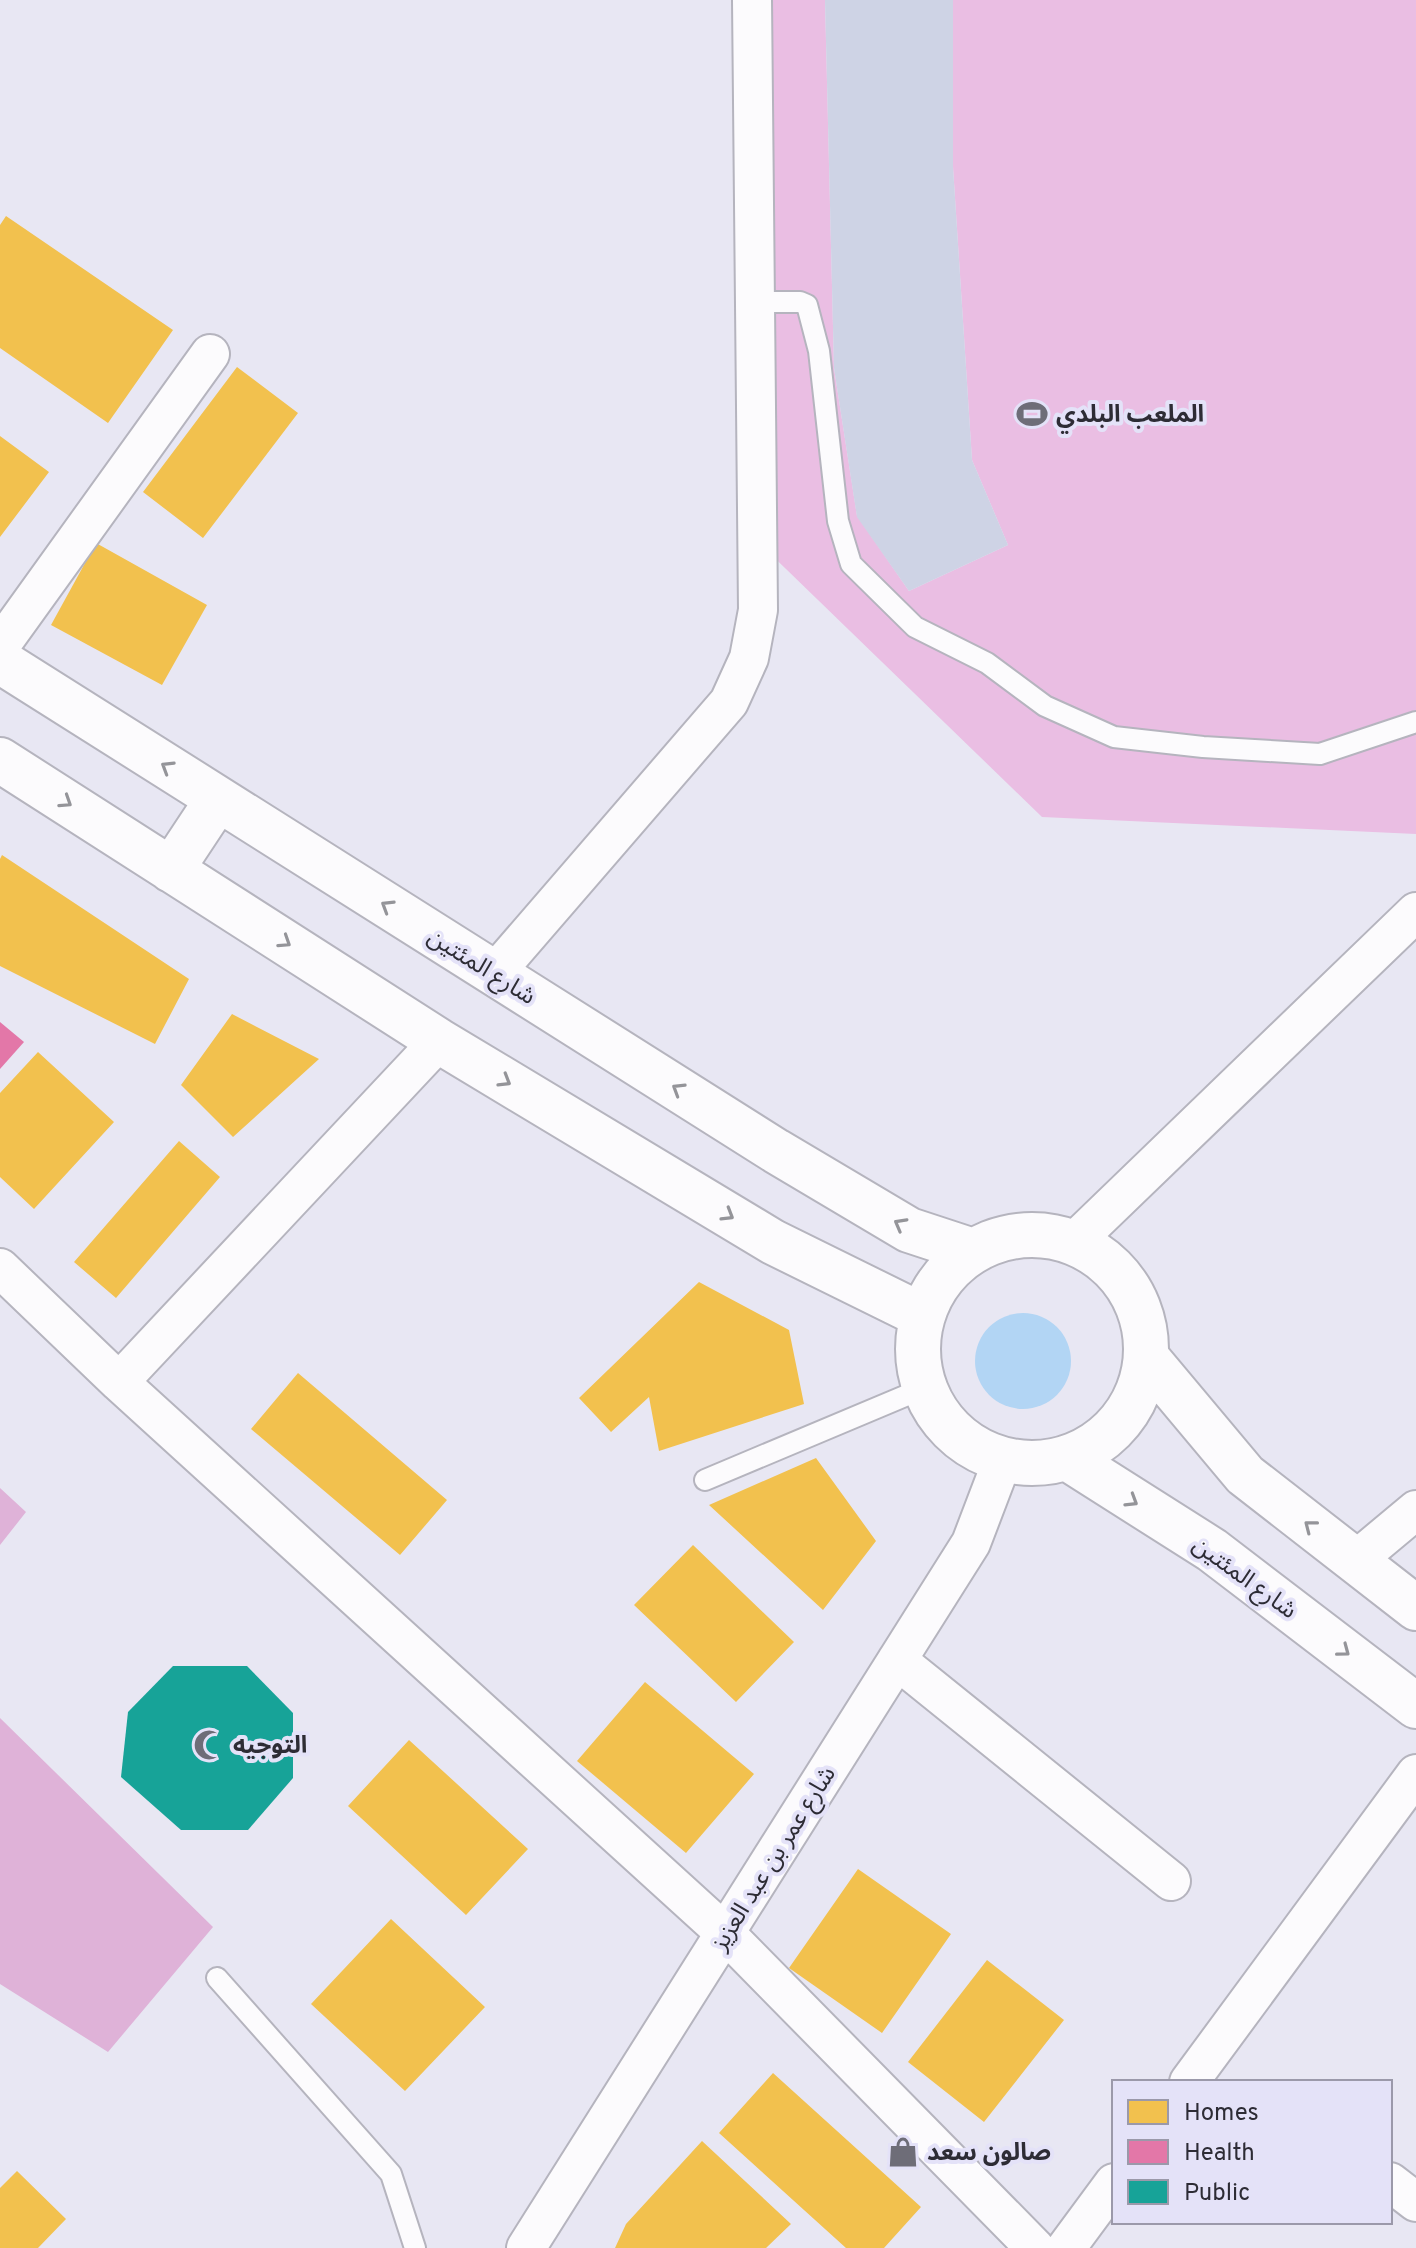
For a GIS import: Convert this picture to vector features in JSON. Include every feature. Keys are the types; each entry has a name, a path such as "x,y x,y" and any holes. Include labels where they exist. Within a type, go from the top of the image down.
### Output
{"street":[{"path":"494,974 729,702 749,658 758,610 752,0"},
{"path":"0,646 210,354"},
{"name":"شارع المئتين","path":"0,661 776,1151 909,1230 973,1251"},
{"path":"0,760 439,1041 773,1242 923,1316"},
{"path":"171,870 218,799"},
{"path":"1073,1243 1416,912"},
{"path":"119,1382 439,1041"},
{"path":"1040,1235 1073,1243 1105,1261 1129,1288 1144,1322 1147,1358 1141,1384 1130,1409 1113,1430 1092,1447 1067,1458 1035,1463 1003,1459 969,1444 942,1419 924,1388 918,1352 923,1316 934,1290 952,1268 973,1251 1005,1238 1040,1235"},
{"path":"0,1268 119,1382 726,1934 1035,2248"},
{"path":"1147,1358 1245,1475 1416,1608"},
{"name":"شارع المئتين","path":"1067,1458 1212,1550 1416,1706"},
{"name":"شارع عمر بن عبد العزيز","path":"526,2248 971,1543 1003,1459"},
{"path":"1355,1561 1416,1510"},
{"path":"897,1660 1171,1881"},
{"path":"1190,2080 1416,1774"},
{"path":"1392,2184 1416,2202"},
{"path":"1066,2248 1112,2186"}],"lane":[{"path":"755,302 800,302 807,305 819,351 838,521 851,564 915,627 987,663 1045,706 1114,737 1203,747 1320,754 1416,722"},
{"path":"705,1480 924,1388"},
{"path":"217,1978 391,2174 415,2248"}],"shaded area":[{"path":"751,0 825,0 834,368 857,516 909,591 1008,545 972,460 953,167 953,0 1416,0 1416,834 1042,817 752,536"},
{"path":"0,1488 26,1512 0,1545"},
{"path":"0,1718 213,1927 108,2052 0,1984"}],"water":[{"path":"1023,1313 1041,1317 1057,1327 1067,1343 1071,1361 1067,1379 1057,1395 1041,1405 1023,1409 1005,1405 989,1395 979,1379 975,1361 979,1343 989,1327 1005,1317"}],"building: Homes":[{"path":"6,216 173,330 108,423 0,348 0,225"},
{"path":"237,367 298,413 203,538 143,492"},
{"path":"0,436 49,472 0,537"},
{"path":"96,543 207,605 162,685 51,625"},
{"path":"2,855 189,979 155,1044 0,966"},
{"path":"232,1014 319,1059 233,1137 181,1085"},
{"path":"38,1052 114,1122 34,1209 0,1177 0,1093"},
{"path":"179,1141 220,1177 116,1298 74,1262"},
{"path":"699,1282 789,1330 804,1404 659,1451 649,1397 611,1432 579,1398"},
{"path":"298,1373 447,1500 400,1555 251,1429"},
{"path":"816,1458 876,1541 823,1610 709,1505"},
{"path":"693,1545 794,1642 736,1702 634,1605"},
{"path":"645,1682 754,1774 686,1853 577,1761"},
{"path":"409,1740 528,1849 466,1915 348,1806"},
{"path":"858,1869 951,1934 882,2033 789,1968"},
{"path":"391,1919 485,2007 405,2091 311,2004"},
{"path":"987,1960 1064,2020 984,2122 908,2062"},
{"path":"773,2073 921,2207 884,2248 846,2248 719,2133"},
{"path":"702,2141 791,2224 766,2248 615,2248 626,2224"},
{"path":"17,2171 66,2219 38,2248 0,2248 0,2188"}],"building: Health":[{"path":"0,1022 24,1042 0,1069"}],"building: Public":[{"name":"التوجيه","path":"173,1666 247,1666 293,1713 293,1778 248,1830 181,1830 121,1777 128,1712"}],"building: Other":[{"path":"825,0 953,0 953,167 972,460 1008,545 909,591 857,517 834,368"}],"place":[{"name":"الملعب البلدي","path":"1032,414"},
{"name":"التوجيه","path":"209,1745"},
{"name":"صالون سعد","path":"903,2152"}]}
